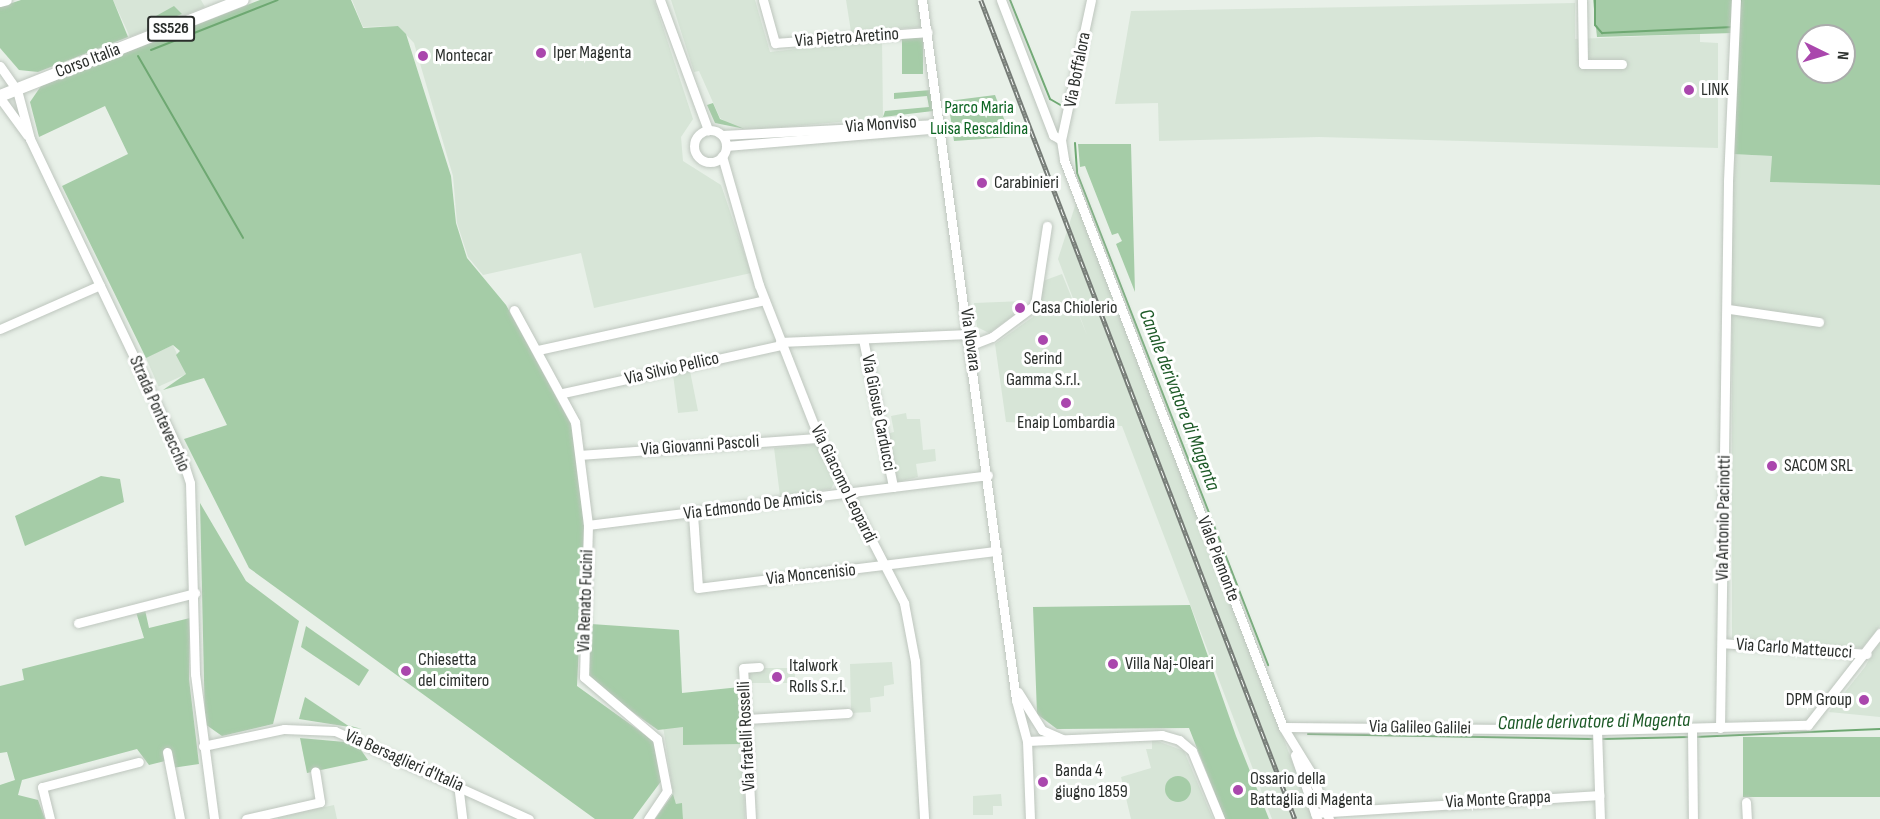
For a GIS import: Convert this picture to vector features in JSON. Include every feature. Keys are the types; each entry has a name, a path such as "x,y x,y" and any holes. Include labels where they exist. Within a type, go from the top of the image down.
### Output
{"main road":[{"name":"Corso Italia","path":"0,97 243,0"}],"street":[{"path":"660,0 708,130"},
{"name":"Via Pietro Aretino","path":"763,0 775,43 928,32"},
{"name":"Via Novara","path":"922,0 971,345 1014,682 1025,730 1033,742"},
{"path":"1001,0 1053,135 1061,140"},
{"name":"Via Boffalora","path":"1061,140 1091,0"},
{"path":"1582,0 1583,64 1622,64"},
{"name":"Via Antonio Pacinotti","path":"1720,728 1736,0"},
{"path":"0,66 17,90"},
{"name":"Strada Pontevecchio","path":"17,90 30,139"},
{"name":"Strada Pontevecchio","path":"0,97 30,139 183,458 193,502 203,746 214,819"},
{"name":"Via Monviso","path":"726,146 824,134 940,126"},
{"path":"708,130 722,135 726,146 722,156 709,162 695,152 697,135 708,130"},
{"name":"Via Monviso","path":"722,135 824,134"},
{"name":"Viale Piemonte","path":"1061,140 1064,160 1283,727 1310,771 1329,819"},
{"name":"Via Giacomo Leopardi","path":"722,156 765,300 819,438 845,494 904,603 915,661 924,819"},
{"path":"971,345 992,337 1035,305 1047,226"},
{"path":"0,329 100,285"},
{"path":"538,350 765,300"},
{"path":"1728,309 1819,322"},
{"name":"Via Renato Fucini","path":"514,310 563,393 580,455 588,525 584,677 657,739 667,791 648,819"},
{"name":"Via Silvio Pellico","path":"563,393 781,343 969,334"},
{"name":"Via Giosuè Carducci","path":"863,339 893,487"},
{"name":"Via Giovanni Pascoli","path":"580,455 819,438"},
{"name":"Via Edmondo De Amicis","path":"588,525 693,514 988,475"},
{"name":"Via Moncenisio","path":"693,514 698,588 884,568 997,551"},
{"path":"78,623 195,593"},
{"path":"1867,654 1880,633"},
{"name":"Via Carlo Matteucci","path":"1722,644 1867,654"},
{"name":"Via Galileo Galilei","path":"1283,727 1598,736 1692,734 1720,728 1808,725 1867,654"},
{"name":"Via fratelli Rosselli","path":"750,819 743,668 759,667"},
{"name":"Via Novara","path":"1014,682 1040,728"},
{"path":"747,719 848,713"},
{"path":"1030,819 1028,753 1040,728"},
{"path":"1025,730 1040,728 1067,741"},
{"name":"Via Bersaglieri d'Italia","path":"203,746 284,729 334,731 458,784 529,819"},
{"path":"1692,734 1693,819"},
{"path":"1033,742 1162,735 1179,740 1192,751 1220,819"},
{"path":"1598,736 1600,819"},
{"name":"Viale Piemonte","path":"1290,741 1316,816"},
{"path":"167,752 180,819"},
{"path":"50,819 42,787 139,762"},
{"path":"246,819 320,802 315,771"},
{"path":"458,784 462,819"},
{"name":"Via Monte Grappa","path":"1316,816 1325,809 1599,795"},
{"path":"1746,802 1747,819"}],"shaded area":[{"path":"113,0 201,0 205,7 130,37"},
{"path":"352,0 654,0 693,119 681,137 683,161 721,185 751,273 594,308 581,253 483,275 468,257 457,223 453,176 414,43 398,26 363,27"},
{"path":"671,0 755,0 770,52 882,39 883,118 750,130 729,124 720,118 699,71 694,72"},
{"path":"846,0 917,0 922,27 851,32"},
{"path":"1575,3 1575,39 1700,34 1700,42 1718,43 1718,148 1319,137 1159,141 1158,103 1115,104 1131,11"},
{"path":"1732,154 1772,156 1771,182 1880,185 1880,626 1862,648 1732,638"},
{"path":"1076,203 1314,819 1272,819 1122,426 1006,422 995,344 1033,317 1043,281 1062,274 1087,335 1058,259"},
{"path":"1021,301 1028,305 989,333 977,327 974,303"},
{"path":"173,345 186,374 159,386 146,357"},
{"path":"690,371 698,411 678,413 673,375"},
{"path":"906,413 907,419 920,419 923,450 935,449 936,461 916,464 918,477 898,482 886,434 894,432 891,416"},
{"path":"817,444 834,483 831,489 780,496 774,448"},
{"path":"1880,639 1880,717 1829,712 1865,667"},
{"path":"892,662 894,684 884,686 884,696 870,698 871,712 851,713 850,664"},
{"path":"747,668 795,668 795,683 747,683"},
{"path":"663,726 683,726 684,745 743,744 745,819 683,819 682,804 676,804 673,794"},
{"path":"1152,739 1184,751 1213,819 1131,819 1121,777 1151,768 1146,749 1152,749"},
{"path":"1001,794 1002,806 993,806 993,815 973,815 973,796"},
{"path":"334,805 337,819 278,819 278,817"}],"green space":[{"path":"21,0 113,0 128,37 38,72 19,70 0,48 0,7"},
{"path":"260,0 351,0 363,28 398,26 406,34 451,176 456,223 467,258 506,305 573,428 585,521 577,686 655,742 662,780 633,819 595,819 249,568 184,439 227,425 204,378 163,390 186,374 176,355 180,351 173,345 146,358 62,186 128,154 105,106 39,137 30,102 41,86"},
{"path":"1593,0 1735,0 1733,33 1597,37"},
{"path":"1741,0 1880,0 1880,185 1770,182 1772,156 1732,154"},
{"path":"174,6 182,14 152,26 147,21"},
{"path":"902,38 923,38 923,74 902,74"},
{"path":"931,90 933,111 883,117 885,111 929,107 927,96 894,99 894,93"},
{"name":"Parco Maria Luisa Rescaldina","path":"995,95 1011,137 954,141 948,101"},
{"path":"713,103 720,119 745,129 715,123 707,105"},
{"path":"1078,144 1131,144 1135,292 1116,244 1122,241 1118,233 1112,235 1085,166 1080,167"},
{"path":"101,476 120,479 124,502 25,546 15,516"},
{"path":"200,503 246,581 299,621 273,724 222,736 205,724"},
{"path":"1190,605 1236,736 1269,819 1225,819 1189,728 1057,729 1037,714 1033,607"},
{"path":"145,610 149,628 190,618 189,679 199,764 172,768 169,760 149,765 137,749 22,780 18,795 38,800 45,819 0,819 0,785 15,780 7,752 0,753 0,686 24,680 22,669 144,638 136,612"},
{"path":"591,624 679,630 682,693 740,687 743,744 683,745 683,727 658,730 589,681"},
{"path":"306,626 369,670 359,686 301,647"},
{"path":"305,697 347,725 362,729 299,719"},
{"path":"1743,737 1880,737 1880,797 1743,797"},
{"path":"300,738 356,743 368,760 307,773"},
{"path":"1178,776 1187,780 1191,789 1187,798 1178,802 1169,798 1165,789 1169,780"},
{"path":"673,794 676,804 682,803 683,819 655,819"}],"waterway":[{"path":"151,50 278,0"},
{"name":"Canale derivatore di Magenta","path":"1010,0 1050,99 1064,107"},
{"path":"1595,0 1595,25 1602,33 1733,27"},
{"path":"1738,27 1741,0"},
{"path":"138,56 243,238"},
{"name":"Canale derivatore di Magenta","path":"1075,143 1077,173 1268,665"},
{"name":"Canale derivatore di Magenta","path":"1694,737 1880,729"},
{"name":"Canale derivatore di Magenta","path":"1308,734 1595,739"},
{"name":"Canale derivatore di Magenta","path":"1601,739 1688,737"}],"railway":[{"path":"981,0 1295,819"}],"place":[{"name":"Iper Magenta","path":"541,53"},
{"name":"Montecar","path":"423,56"},
{"name":"LINK","path":"1689,90"},
{"name":"Carabinieri","path":"982,183"},
{"name":"Casa Chiolerio","path":"1020,308"},
{"name":"Serind Gamma S.r.l.","path":"1043,340"},
{"name":"Enaip Lombardia","path":"1066,403"},
{"name":"SACOM SRL","path":"1772,466"},
{"name":"Villa Naj-Oleari","path":"1113,664"},
{"name":"Chiesetta del cimitero","path":"406,671"},
{"name":"Italwork Rolls S.r.l.","path":"777,677"},
{"name":"DPM Group","path":"1864,700"},
{"name":"Banda 4 giugno 1859","path":"1043,782"},
{"name":"Ossario della Battaglia di Magenta","path":"1238,790"}]}
